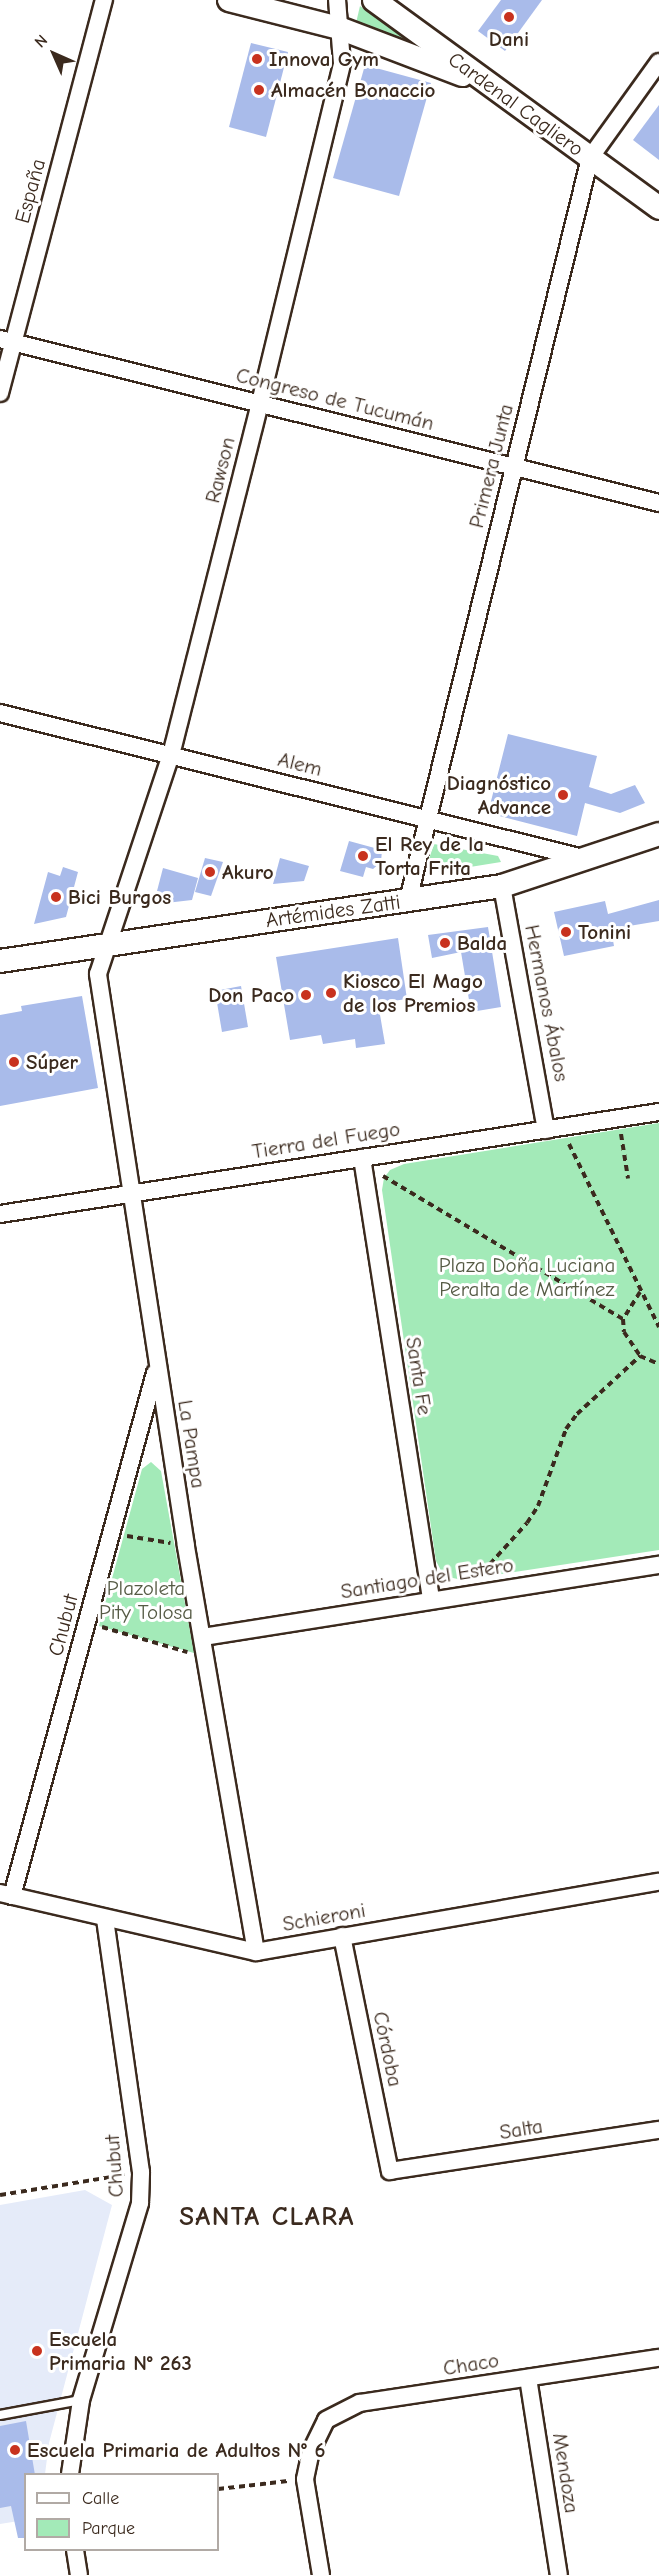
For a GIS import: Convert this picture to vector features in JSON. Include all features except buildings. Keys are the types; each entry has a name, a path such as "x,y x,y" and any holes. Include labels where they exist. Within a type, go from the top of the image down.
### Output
{"main road":[{"path":"229,0 339,28 486,83"},
{"name":"Cardenal Cagliero","path":"374,0 659,208"},
{"name":"Artémides Zatti","path":"0,961 502,886 659,834"}],"street":[{"name":"España","path":"0,393 7,340 104,0"},
{"name":"Rawson","path":"110,945 171,755 260,404 342,63 337,0"},
{"name":"Primera Junta","path":"408,900 590,158 659,62"},
{"name":"Congreso de Tucumán","path":"7,340 659,503"},
{"name":"Alem","path":"0,713 588,859"},
{"name":"Hermanos Ábalos","path":"502,886 553,1128"},
{"name":"La Pampa","path":"110,945 98,974 134,1192 157,1366 186,1546 256,1952"},
{"name":"Tierra del Fuego","path":"0,1214 659,1112"},
{"name":"Santa Fe","path":"362,1158 431,1600"},
{"name":"Chubut","path":"6,1894 87,1622 157,1366"},
{"name":"Santiago del Estero","path":"203,1637 659,1565"},
{"name":"Schieroni","path":"6,1894 105,1920 256,1952 659,1882"},
{"name":"Chubut","path":"69,2473 81,2400 140,2203 141,2172 105,1920"},
{"name":"Córdoba","path":"342,1936 390,2171"},
{"name":"Salta","path":"390,2171 659,2130"},
{"name":"Chaco","path":"305,2479 311,2451 326,2421 360,2403 659,2358"},
{"name":"Mendoza","path":"528,2378 559,2575"},
{"path":"305,2479 321,2575"},
{"path":"75,2551 79,2575"}],"lane":[{"path":"0,2415 81,2400"}],"path":[{"path":"618,1119 628,1178"},
{"path":"553,1128 659,1327"},
{"path":"362,1158 392,1183 624,1319"},
{"path":"640,1292 624,1319 630,1346 640,1356 659,1364"},
{"path":"471,1576 490,1564 526,1523 537,1506 571,1421 640,1356"},
{"path":"111,1533 186,1546"},
{"path":"87,1622 206,1657"},
{"path":"0,2195 141,2172"},
{"path":"219,2490 305,2479"}],"shaded area":[{"name":"Escuela Primaria N° 263","path":"85,2190 112,2205 49,2443 45,2473 24,2473 24,2520 0,2524 0,2205"}],"green space":[{"path":"360,6 403,37 404,40 356,23"},
{"path":"434,844 498,856 501,862 439,872 427,865"},
{"name":"Plaza Doña Luciana Peralta de Martínez","path":"659,1123 659,1550 462,1580 444,1576 436,1561 382,1190 384,1178 390,1170 404,1164"},
{"name":"Plazoleta Pity Tolosa","path":"151,1462 161,1471 194,1653 99,1626 142,1469"}],"place":[{"name":"Dani","path":"509,17"},
{"name":"Innova Gym","path":"257,59"},
{"name":"Almacén Bonaccio","path":"259,90"},
{"name":"Diagnóstico Advance","path":"563,795"},
{"name":"El Rey de la Torta Frita","path":"363,856"},
{"name":"Akuro","path":"210,872"},
{"name":"Bici Burgos","path":"56,897"},
{"name":"Tonini","path":"566,932"},
{"name":"Balda","path":"445,943"},
{"name":"Kiosco El Mago de los Premios","path":"331,993"},
{"name":"Don Paco","path":"306,995"},
{"name":"Súper","path":"14,1062"},
{"name":"Escuela Primaria N° 263","path":"37,2351"},
{"name":"Escuela Primaria de Adultos N° 6","path":"15,2450"}],"district":[{"name":"SANTA CLARA","path":"267,2217"}]}
